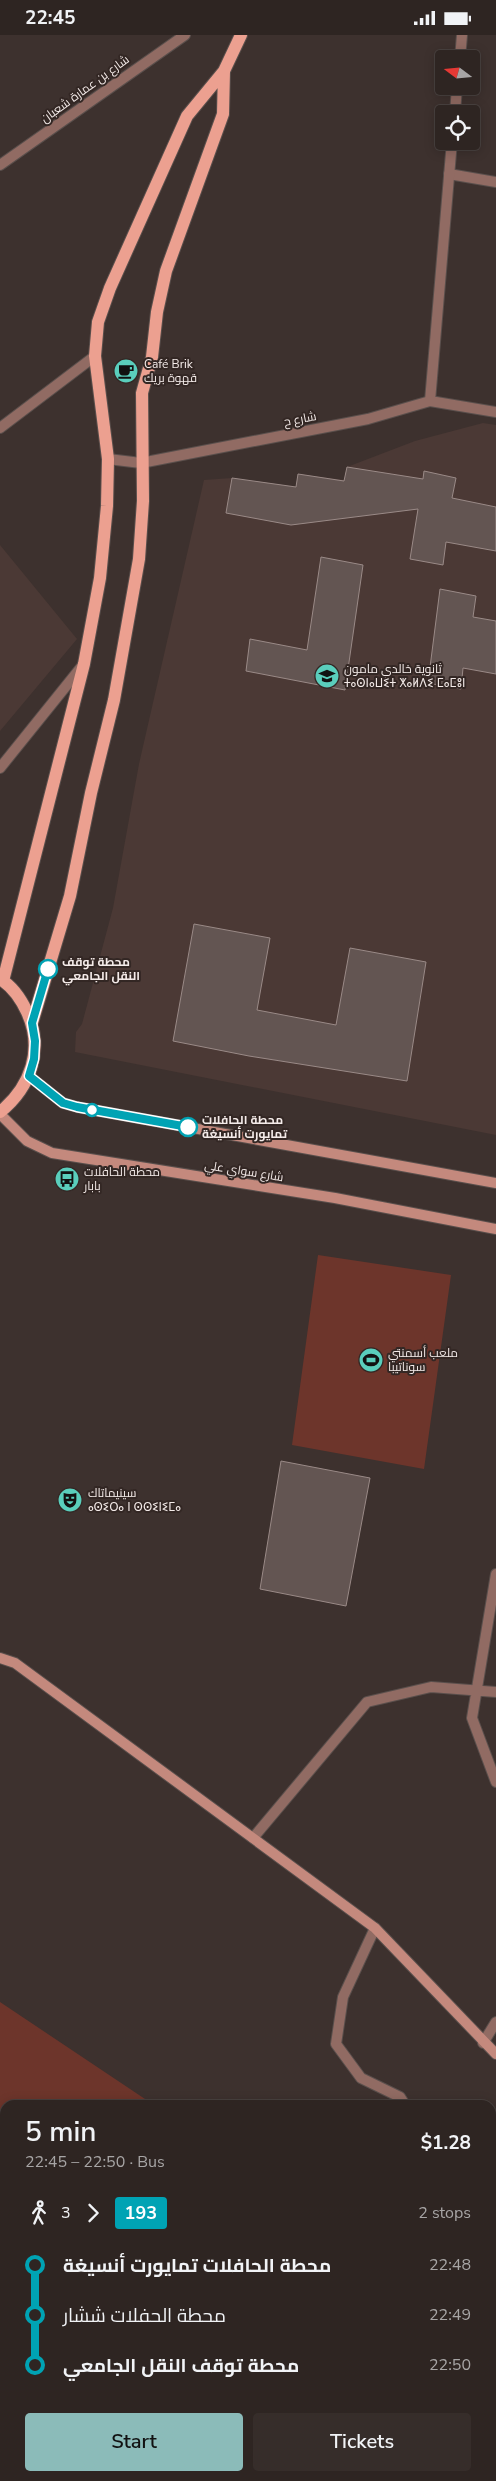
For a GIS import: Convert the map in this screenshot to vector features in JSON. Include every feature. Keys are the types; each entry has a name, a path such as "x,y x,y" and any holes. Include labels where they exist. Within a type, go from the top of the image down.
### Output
{"main road":[{"path":"0,1113 22,1090 34,1059 35,1041 32,1023 21,999 2,980 84,664 100,578 107,506 108,459 95,356 98,322 110,288 187,116 224,71 241,35"},
{"path":"32,1023 70,896 91,793 114,700 139,559 143,501 141,463 142,393 152,357 162,287 166,271 223,114 224,71"},
{"path":"29,1076 63,1103 77,1107 496,1183"},
{"name":"شارع سواي علي","path":"0,1113 27,1141 52,1153 335,1198 496,1229"},
{"path":"0,1658 15,1663 375,1929 483,2043 496,2053"},
{"path":"0,1667 15,1663"}],"street":[{"name":"شارع بن عمارة شعبان","path":"0,165 185,35"},
{"path":"461,50 462,35"},
{"path":"430,401 451,150"},
{"path":"449,174 496,182"},
{"path":"0,429 95,356"},
{"name":"شارع ح","path":"108,459 141,463 368,419 430,401 496,412"},
{"path":"0,768 84,664"},
{"path":"496,1574 472,1718 496,1782"},
{"path":"253,1838 366,1702 431,1687 496,1692"},
{"path":"375,1929 343,1997 336,2044 361,2078 400,2097 402,2100"},
{"path":"483,2043 496,2022"}],"shaded area":[{"path":"483,423 496,425 496,1135 75,1052 76,1032 82,1024 113,908 139,764 204,480 232,478 296,487 298,474 344,480 347,467 415,441"},
{"path":"0,545 77,639 0,731"},
{"name":"ملعب أسمنتي سوناتيبا","path":"318,1255 451,1275 424,1469 292,1445"},
{"path":"0,2002 147,2100 0,2100"}],"building":[{"path":"347,467 423,479 424,471 456,478 452,498 496,507 496,551 446,542 443,565 410,559 418,509 291,525 226,513 232,478 296,487 298,474 344,481"},
{"path":"321,557 363,565 345,690 246,671 250,639 307,650"},
{"path":"440,589 476,596 473,617 496,621 496,674 463,668 461,689 428,683"},
{"path":"194,924 270,938 257,1010 336,1025 350,948 426,962 407,1081 249,1056 173,1041"},
{"path":"281,1461 370,1478 346,1606 260,1589"}],"bus line":[{"name":"193","path":"48,969 32,1023 35,1041 34,1059 29,1076 63,1103 188,1127"}],"place":[{"name":"Café Brik قهوة بريك","path":"126,371"},
{"name":"ثانوية خالدي مامون ⵜⴰⵙⵏⴰⵡⵉⵜ ⵅⴰⵍⴷⵉ ⵎⴰⵎⵓⵏ","path":"327,676"},
{"name":"محطة توقف النقل الجامعي","path":"48,969"},
{"name":"محطة الحافلات تمايورت أنسيغة","path":"188,1127"},
{"name":"محطة الحافلات بابار","path":"67,1179"},
{"name":"ملعب أسمنتي سوناتيبا","path":"371,1360"},
{"name":"سينيماتاك ⴰⵙⵉⵔⴰ ⵏ ⵙⵙⵉⵏⵉⵎⴰ","path":"70,1500"}]}
